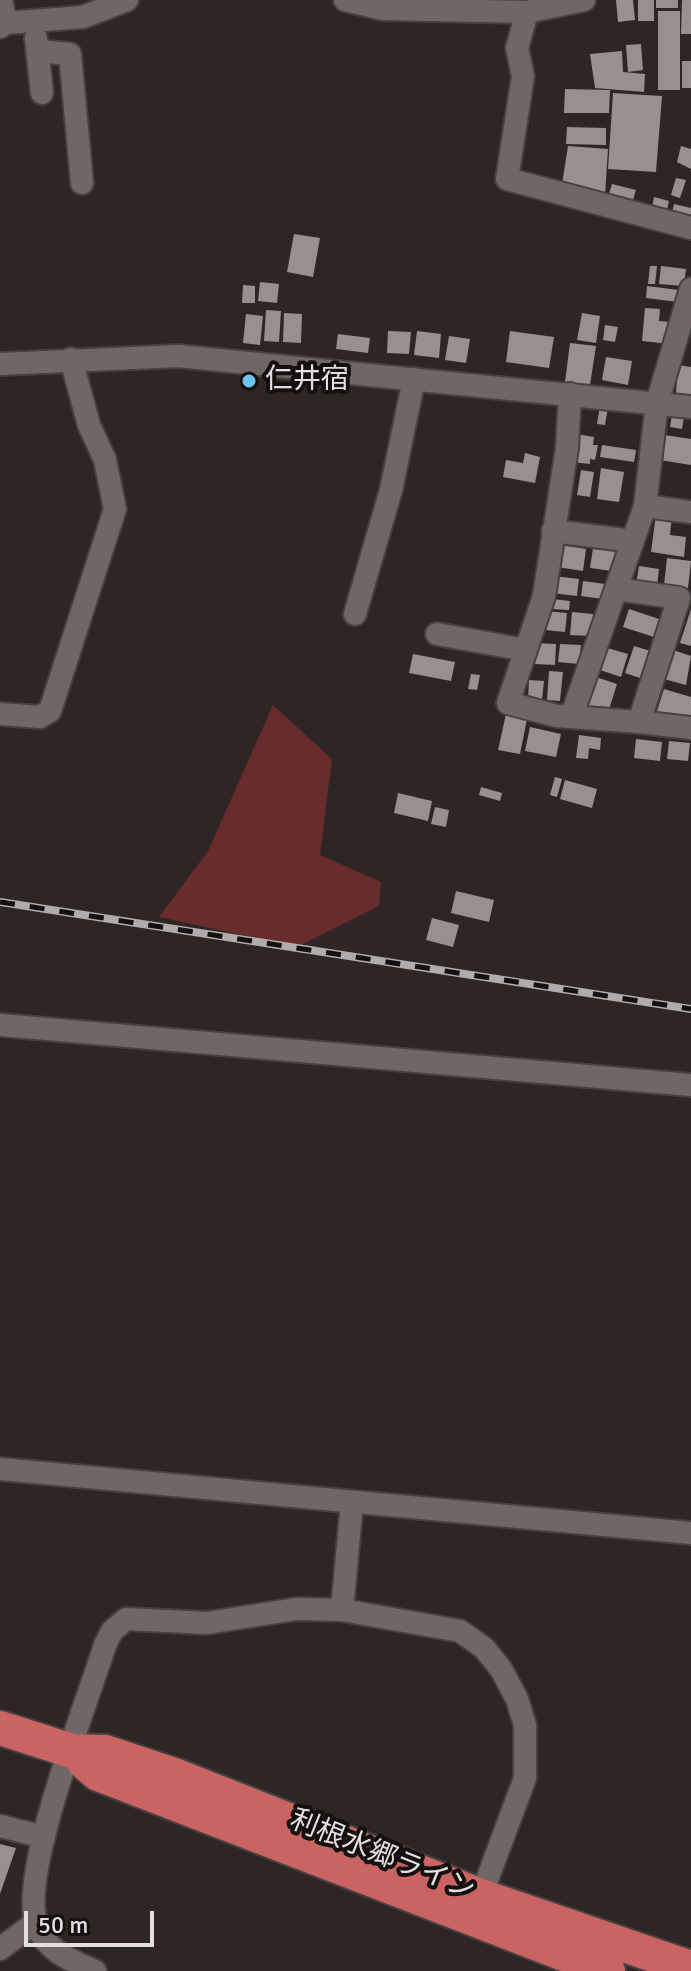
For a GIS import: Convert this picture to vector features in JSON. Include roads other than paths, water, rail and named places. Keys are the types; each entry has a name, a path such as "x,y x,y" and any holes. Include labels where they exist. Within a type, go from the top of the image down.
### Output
{"highway":[{"name":"利根水郷ライン","path":"0,1728 72,1751 105,1752 190,1781 481,1896 691,1968"},
{"name":"利根水郷ライン","path":"72,1751 98,1774 608,1971"}],"street":[{"path":"1,0 3,25 83,17 127,0"},
{"path":"345,0 383,9 527,12 584,0"},
{"path":"527,12 517,48 523,76 507,179 691,228"},
{"path":"34,20 42,93"},
{"path":"37,51 70,54 82,183"},
{"path":"572,715 645,506 657,403 691,289"},
{"path":"0,364 178,356 691,407"},
{"path":"0,714 40,717 50,711 115,509 105,460 89,425 71,359"},
{"path":"355,614 391,490 414,379"},
{"path":"570,394 567,448 544,596 508,703 557,716 691,728"},
{"path":"645,506 691,512"},
{"path":"553,531 633,541"},
{"path":"616,589 685,599 639,722"},
{"path":"437,634 526,650"},
{"path":"0,1025 691,1085"},
{"path":"0,1469 691,1533"},
{"path":"342,1610 352,1502"},
{"path":"95,1971 60,1955 43,1937 36,1922 33,1885 44,1837 105,1645 112,1631 126,1619 207,1623 296,1609 342,1610 460,1631 484,1648 501,1669 517,1699 525,1725 525,1778 481,1896"},
{"path":"0,1826 44,1837"},
{"path":"0,1949 36,1922"}],"railway":[{"path":"0,902 691,1009"}],"place":[{"name":"仁井宿","path":"249,381"}]}
